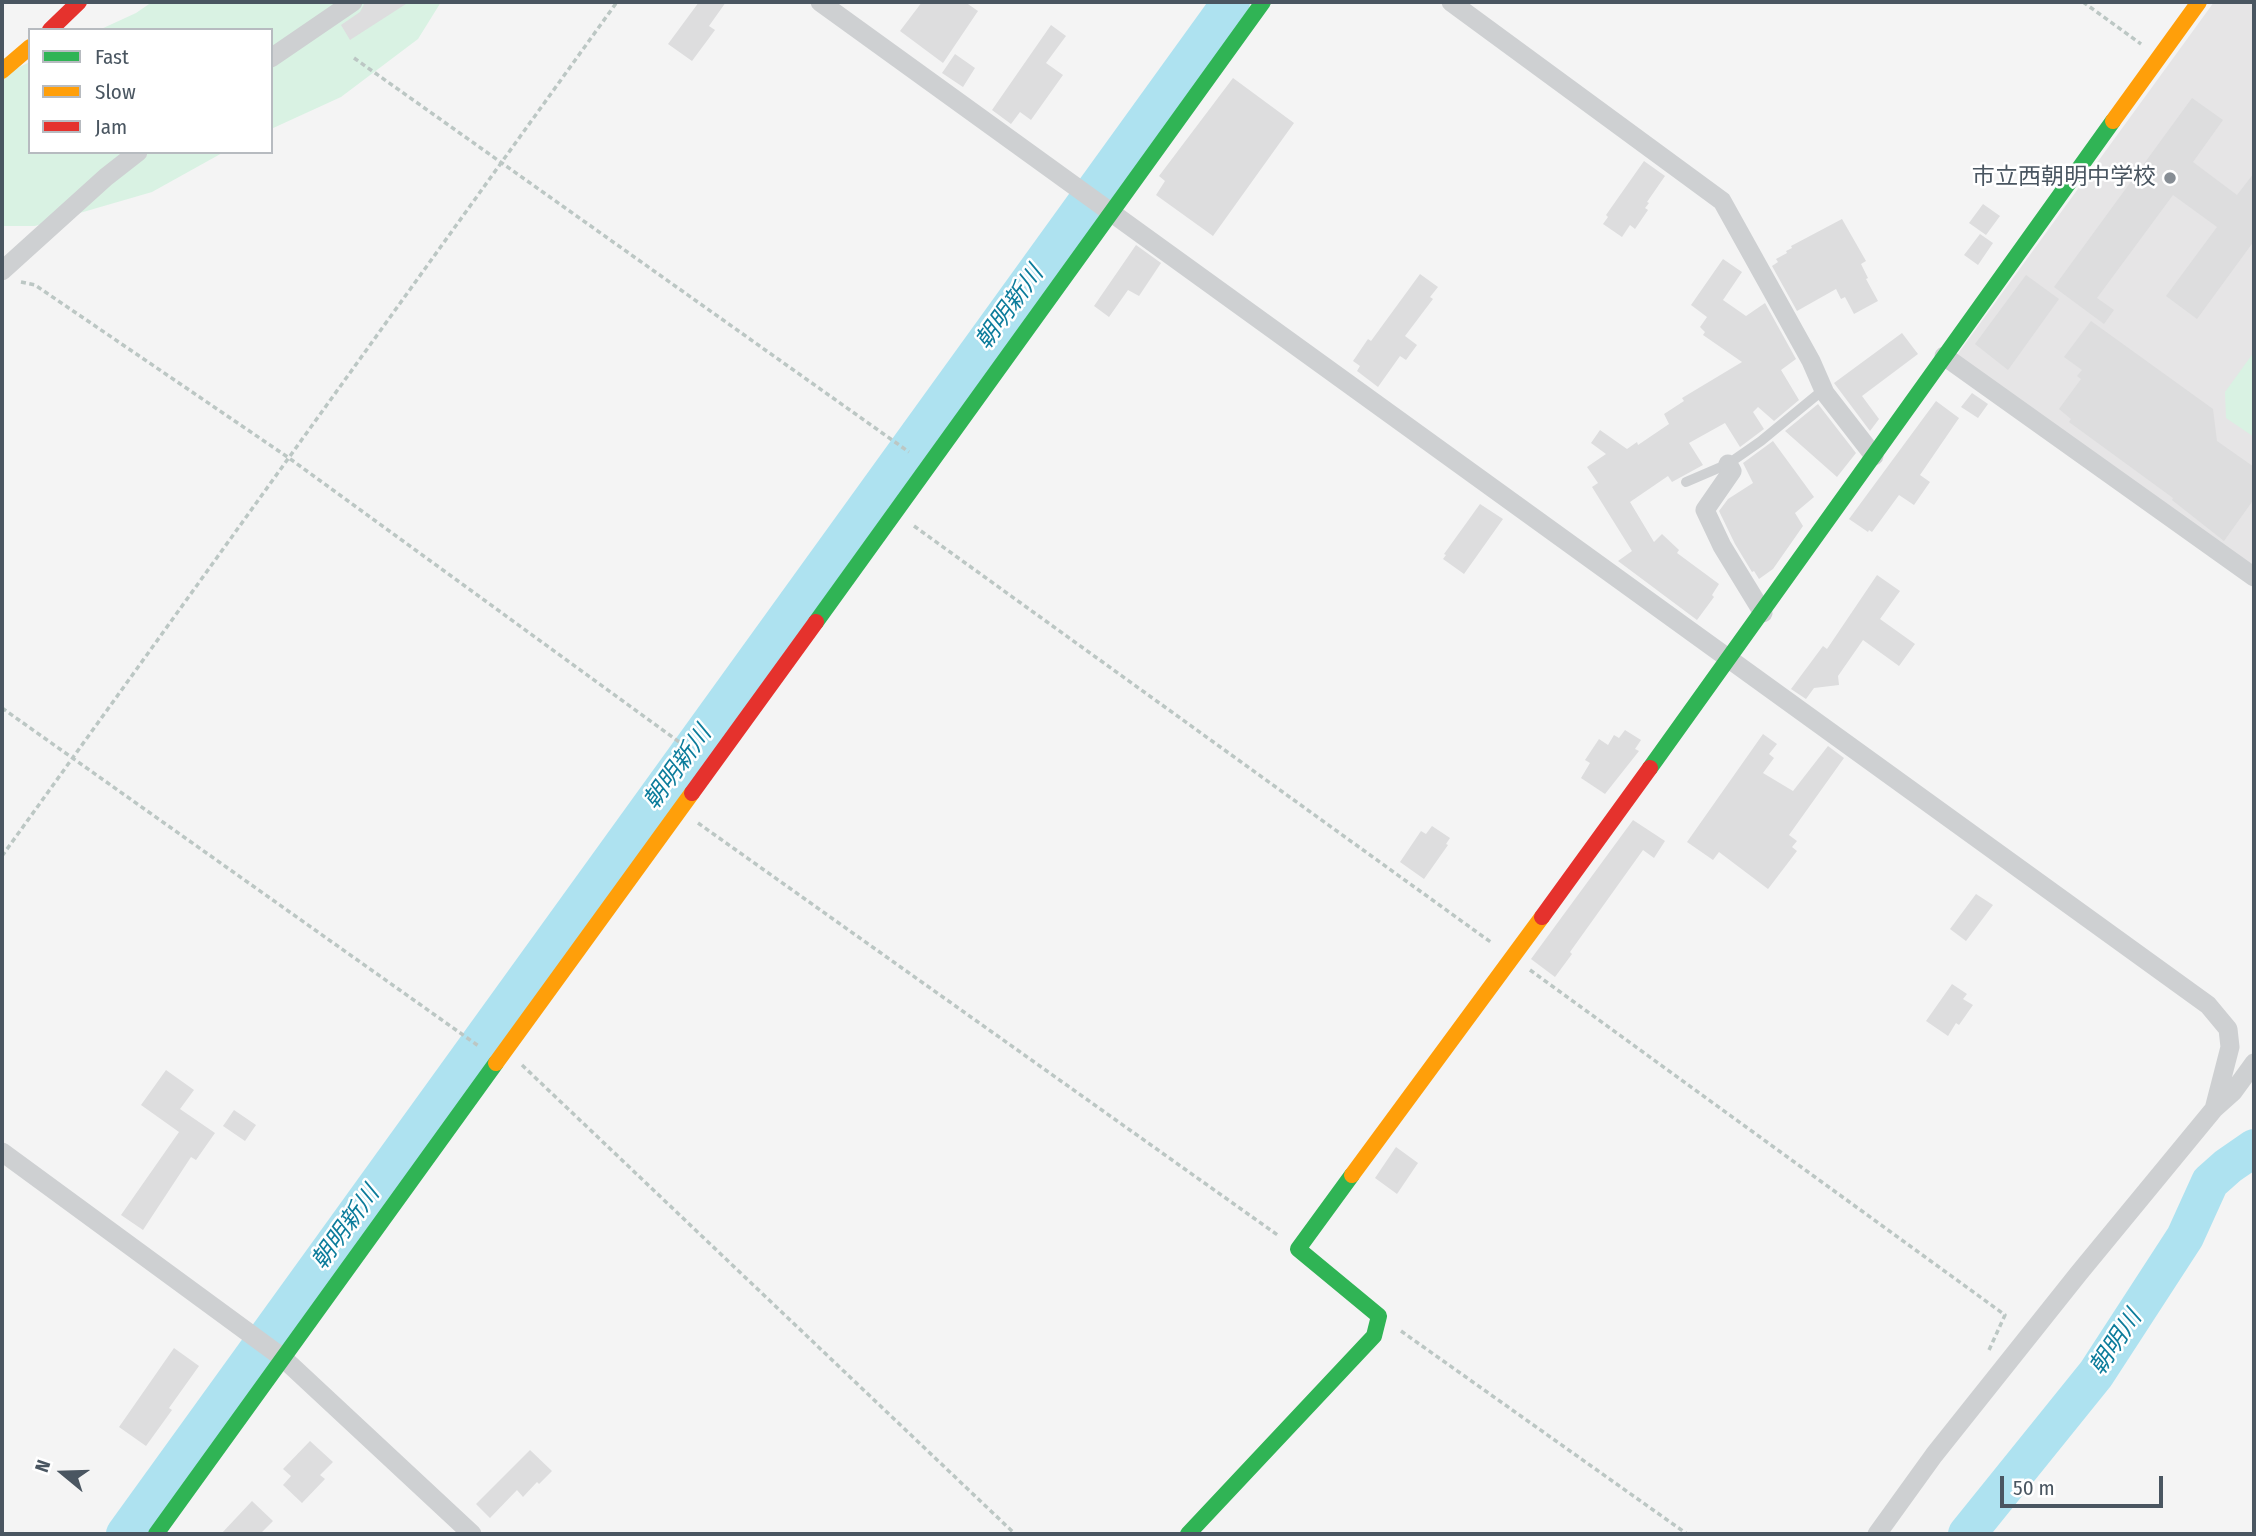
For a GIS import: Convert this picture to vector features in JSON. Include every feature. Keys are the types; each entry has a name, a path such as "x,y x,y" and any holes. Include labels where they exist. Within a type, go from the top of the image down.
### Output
{"street":[{"path":"52,28 79,2"},
{"path":"273,57 353,2"},
{"path":"820,2 2208,1005 2228,1029 2231,1047 2214,1109"},
{"path":"156,1534 276,1353 506,1049 930,466 1098,201 1263,2"},
{"path":"1451,2 1721,201 1811,362 1823,390 1874,456"},
{"path":"1188,1534 1374,1336 1379,1316 1298,1249 1729,661 2199,2"},
{"path":"2,71 28,49"},
{"path":"10,276 106,177 135,154"},
{"path":"1944,356 2254,577"},
{"path":"1728,464 1732,471 1728,481 1705,510 1722,546 1763,613"},
{"path":"1877,1534 1934,1455 2079,1273 2214,1109 2233,1092 2254,1063"},
{"path":"2,1152 276,1353 472,1534"}],"lane":[{"path":"1686,482 1728,464 1772,433 1823,390"}],"path":[{"path":"2,856 617,2"},
{"path":"2083,2 2159,57"},
{"path":"354,58 913,455"},
{"path":"10,276 35,285 289,458 685,746"},
{"path":"2,708 484,1049"},
{"path":"679,810 1298,1249"},
{"path":"506,1049 1015,1534"},
{"path":"1379,1316 1687,1534"}],"shaded area":[{"name":"市立西朝明中学校","path":"2214,2 2254,2 2254,571 1957,355"}],"green space":[{"path":"152,2 441,2 418,39 341,97 273,128 273,28 103,28 136,13"},
{"path":"28,63 28,154 220,154 152,192 35,226 2,226 2,75"},
{"path":"2254,352 2254,437 2226,418 2225,392"}],"building":[{"path":"365,2 409,2 350,40 341,25 360,12"},
{"path":"699,2 726,2 709,26 715,30 692,61 668,44"},
{"path":"922,2 965,2 978,11 943,63 900,31"},
{"path":"1051,25 1066,36 1046,63 1063,75 1031,120 1020,112 1011,124 992,110"},
{"path":"955,54 975,68 963,87 942,73"},
{"path":"1233,78 1294,123 1213,236 1156,195 1165,181 1159,176"},
{"path":"2192,98 2223,120 2193,162 2237,195 2254,173 2254,241 2197,319 2166,296 2217,227 2173,195 2097,298 2114,310 2104,324 2054,287"},
{"path":"1644,161 1665,176 1647,202 1649,203 1645,208 1648,210 1635,229 1630,225 1622,237 1603,224 1608,217 1606,215"},
{"path":"1983,204 2000,216 1986,235 1969,223"},
{"path":"1842,219 1866,261 1861,264 1878,301 1854,314 1845,297 1841,299 1836,289 1797,311 1772,266 1778,262 1776,259 1792,248 1791,246"},
{"path":"1980,234 1993,243 1978,265 1964,255"},
{"path":"1136,245 1161,263 1139,296 1128,290 1109,317 1094,306"},
{"path":"1723,259 1742,272 1723,300 1746,316 1765,303 1796,359 1781,370 1799,400 1774,421 1758,407 1753,412 1764,429 1740,447 1725,423 1689,443 1703,465 1672,482 1668,476 1630,502 1654,542 1662,534 1679,550 1677,553 1719,584 1712,595 1714,597 1697,620 1618,561 1632,551 1592,487 1598,483 1587,467 1606,454 1591,443 1600,430 1627,449 1637,442 1638,445 1669,424 1664,414 1684,401 1682,398 1742,362 1703,335 1705,332 1700,327 1707,317 1691,305"},
{"path":"1420,274 1438,287 1430,297 1433,299 1405,336 1417,345 1406,360 1400,356 1378,387 1357,371 1360,366 1353,361"},
{"path":"2026,275 2059,299 2008,370 1975,344"},
{"path":"2091,321 2213,409 2217,441 2254,467 2254,499 2224,541 2172,500 2173,498 2069,422 2071,419 2059,409 2081,379 2077,376 2082,370 2064,357"},
{"path":"1902,333 1918,354 1862,396 1879,419 1870,431 1834,383"},
{"path":"1972,393 1988,404 1978,418 1961,407"},
{"path":"1936,401 1959,418 1920,475 1930,482 1914,505 1899,495 1872,532 1868,532 1849,519"},
{"path":"1818,404 1856,453 1837,477 1785,431"},
{"path":"1773,441 1814,497 1795,513 1803,526 1773,569 1759,579 1735,544 1719,511 1728,499 1753,483 1743,463"},
{"path":"1480,504 1503,519 1464,574 1443,559 1446,555 1444,554"},
{"path":"1877,575 1900,591 1880,619 1915,644 1899,666 1863,640 1838,676 1839,685 1814,688 1806,699 1791,689 1823,646 1827,649"},
{"path":"1625,730 1641,740 1635,749 1639,751 1605,794 1581,778 1590,763 1585,760 1599,739 1608,745 1614,735 1619,738"},
{"path":"1763,734 1777,744 1769,754 1774,758 1763,773 1793,791 1828,746 1844,758 1789,835 1797,841 1792,847 1797,851 1768,889 1719,852 1713,860 1687,842"},
{"path":"1633,820 1665,841 1654,858 1643,850 1555,977 1531,959"},
{"path":"1432,826 1450,838 1424,879 1400,862 1421,831 1426,834"},
{"path":"1976,894 1993,905 1966,941 1950,929"},
{"path":"1952,984 1967,994 1963,999 1973,1005 1948,1036 1926,1021"},
{"path":"166,1070 194,1090 180,1109 215,1133 196,1160 191,1157 143,1230 121,1215 179,1132 141,1105"},
{"path":"234,1110 256,1125 245,1141 223,1126"},
{"path":"1396,1147 1418,1163 1397,1194 1375,1178"},
{"path":"174,1348 199,1366 146,1446 119,1427"},
{"path":"310,1441 333,1462 320,1475 325,1479 302,1503 283,1485 291,1476 283,1469"},
{"path":"530,1450 552,1471 523,1497 517,1490 490,1518 476,1504"},
{"path":"252,1501 273,1521 260,1534 221,1534"}],"waterway":[{"name":"朝明新川","path":"125,1534 1231,2"},
{"name":"朝明川","path":"1967,1534 2096,1374 2185,1237 2210,1182 2254,1148"}],"traffic: fast":[{"path":"816,622 1263,2"},
{"path":"1650,768 2113,121"},
{"path":"156,1534 496,1063"},
{"path":"1188,1534 1374,1336 1379,1316 1298,1249 1352,1175"}],"traffic: slow":[{"path":"2113,121 2199,2"},
{"path":"2,71 28,49"},
{"path":"496,1063 692,793"},
{"path":"1352,1175 1542,917"}],"traffic: jam":[{"path":"52,28 79,2"},
{"path":"692,793 816,622"},
{"path":"1542,917 1650,768"}],"place":[{"name":"市立西朝明中学校","path":"2170,178"}]}
